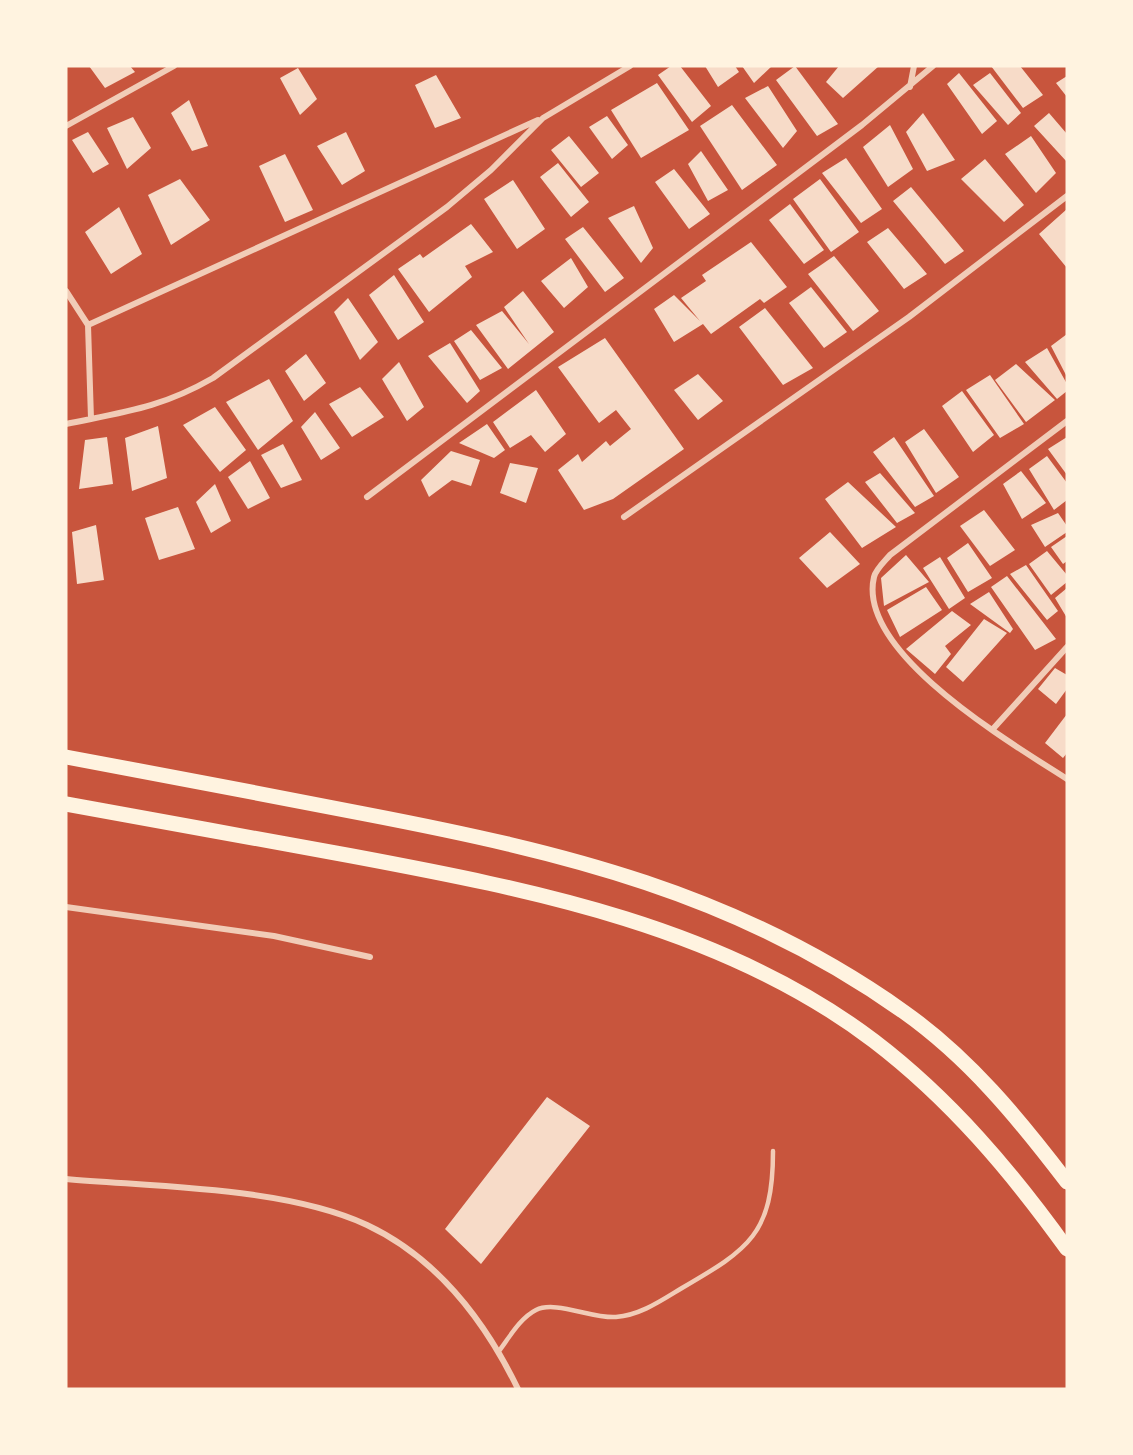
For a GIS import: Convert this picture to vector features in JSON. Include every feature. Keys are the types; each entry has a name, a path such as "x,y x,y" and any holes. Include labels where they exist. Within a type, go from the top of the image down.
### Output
{"main road":[{"path":"66,757 486,837 629,875 708,904 784,939 843,972 905,1012 981,1077 1067,1182"},
{"path":"66,804 540,894 684,939 753,968 814,1001 873,1040 934,1091 1024,1189 1067,1249"}],"street":[{"path":"66,126 174,66"},
{"path":"88,325 543,118 630,66"},
{"path":"910,87 914,66"},
{"path":"367,497 607,319 910,87 933,66"},
{"path":"66,424 148,408 183,395 213,378 447,207 491,170 543,118"},
{"path":"624,517 909,317 1067,196"},
{"path":"66,291 88,325 91,419"},
{"path":"1067,421 890,555 874,575 873,600 884,627 900,652 943,693 992,730 1067,779"},
{"path":"992,730 1067,647"},
{"path":"66,907 274,936 370,957"},
{"path":"66,1179 176,1188 282,1201 367,1225 408,1250 442,1278 471,1309 499,1351 518,1389"}],"lane":[{"path":"499,1351 521,1323 535,1311 547,1307 591,1316 627,1315 645,1310 730,1260 755,1233 767,1210 773,1183 773,1151"}],"building":[{"path":"89,66 130,66 135,72 105,88"},
{"path":"671,66 680,66 711,106 692,122 658,75"},
{"path":"705,66 735,66 739,72 718,87"},
{"path":"742,66 772,66 754,83"},
{"path":"795,66 838,124 817,136 776,80"},
{"path":"839,66 879,66 843,98 826,82"},
{"path":"991,66 1020,66 1043,95 1023,108"},
{"path":"298,68 317,99 300,115 280,78"},
{"path":"959,73 997,121 982,134 947,84"},
{"path":"990,73 1021,113 1008,125 973,85"},
{"path":"436,75 461,118 435,128 415,85"},
{"path":"1067,76 1067,97 1056,83"},
{"path":"657,83 689,130 641,158 611,110"},
{"path":"768,86 797,131 783,148 745,98"},
{"path":"189,100 208,146 192,151 171,113"},
{"path":"732,105 777,165 742,190 700,126"},
{"path":"923,113 955,160 927,171 906,132"},
{"path":"1049,113 1067,134 1067,162 1034,126"},
{"path":"607,116 628,145 612,159 589,127"},
{"path":"133,117 151,148 127,169 107,128"},
{"path":"890,125 913,169 888,187 863,147"},
{"path":"88,132 109,164 93,173 72,140"},
{"path":"346,132 365,171 342,185 317,146"},
{"path":"569,136 599,173 581,187 551,150"},
{"path":"1031,136 1056,173 1036,193 1005,154"},
{"path":"701,151 728,190 708,201 688,164"},
{"path":"285,154 313,210 285,222 259,166"},
{"path":"846,158 882,209 861,223 822,173"},
{"path":"985,159 1024,205 1004,222 961,179"},
{"path":"558,163 589,202 571,217 540,177"},
{"path":"674,169 710,214 689,229 655,182"},
{"path":"180,179 210,220 171,245 148,195"},
{"path":"820,179 859,232 831,252 793,199"},
{"path":"513,180 545,229 517,249 484,199"},
{"path":"911,187 964,251 945,264 893,201"},
{"path":"790,204 824,250 804,264 769,220"},
{"path":"634,206 653,248 641,263 608,218"},
{"path":"119,207 142,254 111,274 85,232"},
{"path":"1067,209 1067,268 1039,234"},
{"path":"471,224 493,252 465,266 472,277 429,312 398,269 420,254 423,258"},
{"path":"583,227 624,278 605,292 565,239"},
{"path":"888,228 927,274 904,289 867,242"},
{"path":"751,242 787,287 764,303 760,299 711,334 703,324 674,342 654,309 674,295 700,321 681,298 706,281 702,275"},
{"path":"834,256 879,311 853,331 808,274"},
{"path":"571,258 588,287 564,308 541,281"},
{"path":"394,275 424,322 398,340 369,295"},
{"path":"811,287 847,332 824,348 789,303"},
{"path":"523,291 554,332 508,369 476,325 502,311 529,344 504,307"},
{"path":"348,298 378,342 360,360 334,312"},
{"path":"765,308 813,368 783,385 739,327"},
{"path":"471,330 502,368 480,380 454,341"},
{"path":"1067,334 1067,377 1051,346"},
{"path":"605,338 684,449 613,499 584,510 558,470 578,454 582,462 606,441 610,446 631,429 616,410 599,423 558,367"},
{"path":"450,343 480,391 467,403 428,356"},
{"path":"1047,348 1067,384 1067,391 1057,399 1025,362"},
{"path":"306,354 326,383 304,401 285,371"},
{"path":"399,362 424,407 407,421 382,379"},
{"path":"1016,364 1055,400 1026,422 995,380"},
{"path":"698,374 723,401 698,420 674,390"},
{"path":"990,375 1024,424 1000,438 966,390"},
{"path":"269,379 293,421 258,450 226,402"},
{"path":"360,387 384,417 352,437 329,404"},
{"path":"536,390 566,434 545,452 531,435 510,448 493,422"},
{"path":"962,391 994,435 973,452 942,406"},
{"path":"215,407 246,450 220,472 183,425"},
{"path":"315,412 340,448 321,460 301,427"},
{"path":"487,424 505,450 494,458 459,443"},
{"path":"158,426 167,478 132,491 125,438"},
{"path":"924,429 959,477 936,493 905,442"},
{"path":"107,437 113,484 79,489 85,440"},
{"path":"894,437 934,496 915,507 873,452"},
{"path":"1067,437 1067,475 1048,449"},
{"path":"283,444 302,480 281,488 261,455"},
{"path":"451,451 480,460 471,486 452,480 429,497 421,480"},
{"path":"1047,456 1067,483 1067,500 1054,510 1029,469"},
{"path":"250,461 270,498 248,509 228,477"},
{"path":"510,463 538,468 526,503 500,493"},
{"path":"1021,471 1046,503 1022,519 1003,484"},
{"path":"880,473 915,513 897,523 865,482"},
{"path":"848,482 896,527 862,548 825,499"},
{"path":"215,484 231,521 211,533 196,502"},
{"path":"178,507 195,549 159,560 145,518"},
{"path":"984,510 1015,550 990,566 960,526"},
{"path":"1058,513 1067,526 1067,532 1045,547 1031,525"},
{"path":"96,525 104,580 77,584 72,532"},
{"path":"830,532 860,564 827,588 799,558"},
{"path":"1067,536 1067,561 1063,564 1051,547"},
{"path":"968,543 992,578 968,592 947,558"},
{"path":"1047,551 1067,575 1067,582 1051,595 1029,564"},
{"path":"906,555 929,582 884,606 881,578"},
{"path":"940,557 965,598 949,609 923,568"},
{"path":"1026,565 1058,611 1047,620 1010,574"},
{"path":"1007,576 1056,639 1035,650 991,587"},
{"path":"926,587 942,610 900,637 887,610"},
{"path":"1067,588 1067,618 1055,598"},
{"path":"989,592 1013,629 1010,633 970,604"},
{"path":"952,611 971,625 945,646 951,654 935,674 906,649"},
{"path":"984,619 1007,633 963,682 946,667"},
{"path":"1055,668 1067,675 1067,689 1056,704 1038,689"},
{"path":"1067,714 1067,753 1063,758 1045,743"},
{"path":"547,1097 590,1126 481,1264 445,1229"}]}
